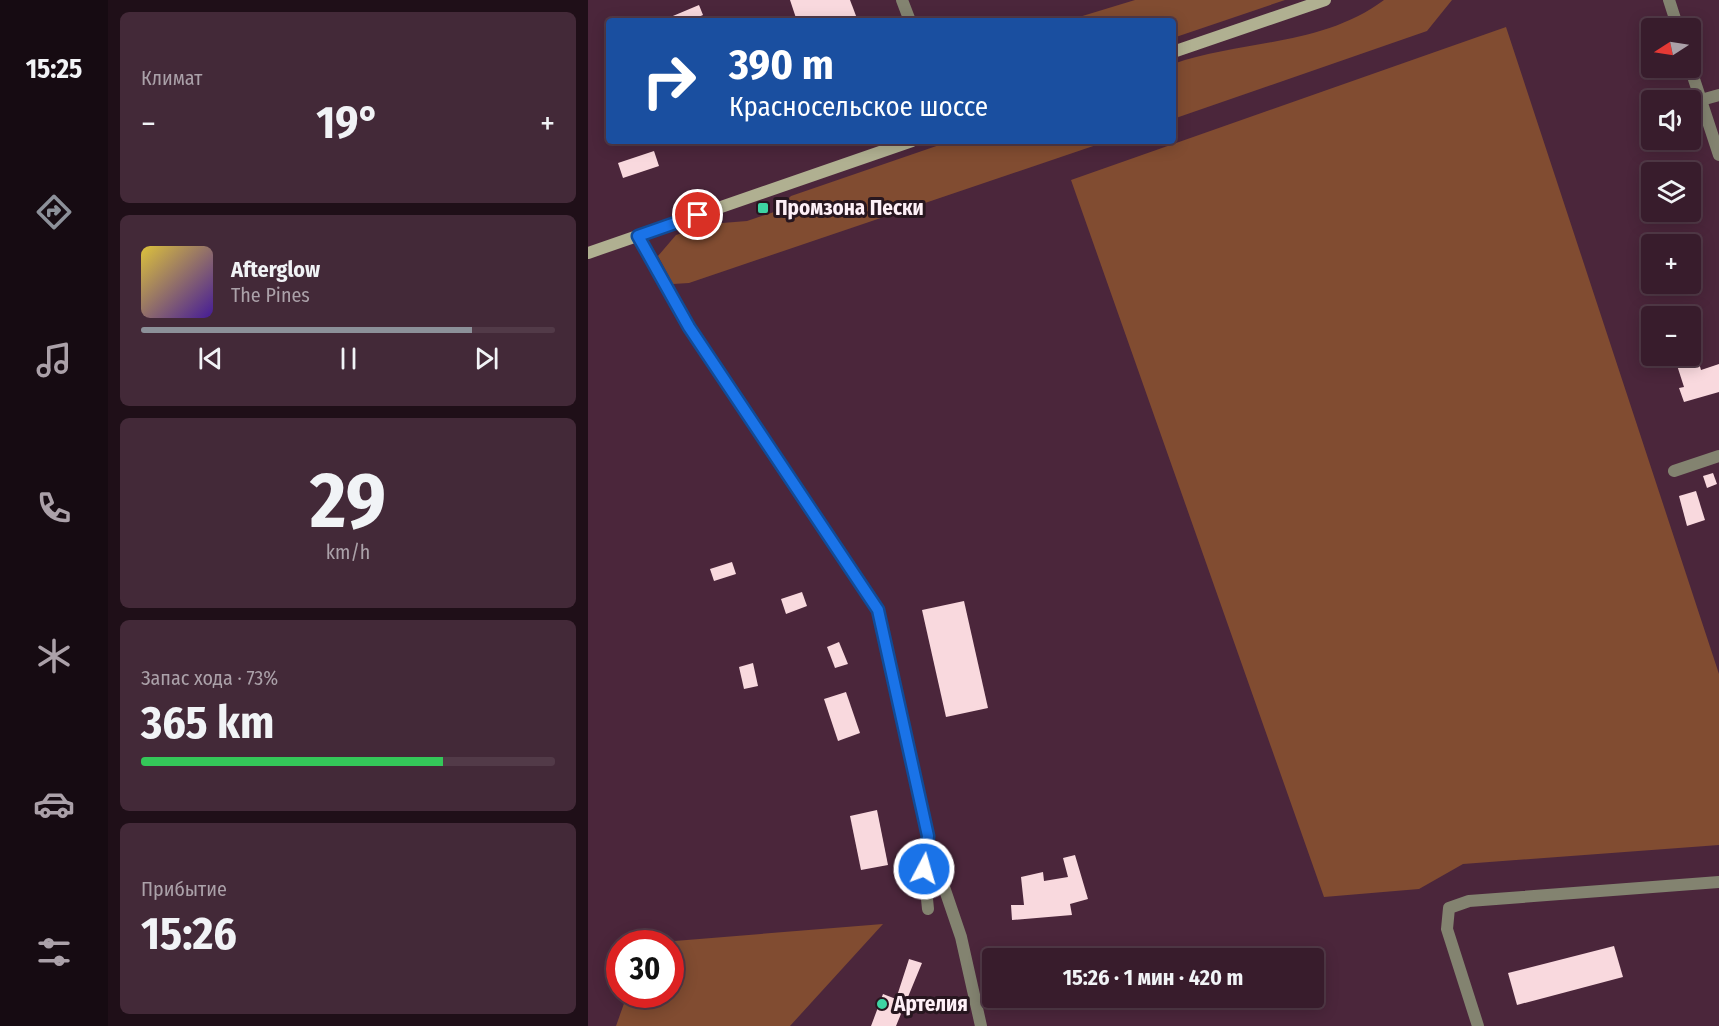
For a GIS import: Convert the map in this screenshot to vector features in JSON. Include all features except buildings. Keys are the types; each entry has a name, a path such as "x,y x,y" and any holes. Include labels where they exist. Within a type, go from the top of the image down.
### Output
{"main road":[{"path":"1176,51 1325,0"},
{"path":"588,253 903,144"}],"street":[{"path":"902,0 909,18"},
{"path":"1669,0 1675,18"},
{"path":"1719,95 1701,100 1719,155"},
{"path":"638,236 689,327 878,610 928,836 961,937 981,1026"},
{"path":"1674,471 1719,456"},
{"path":"928,836 924,869 928,909"},
{"path":"1478,1026 1447,929 1449,908 1469,902 1719,882"}],"shaded area":[{"path":"1135,0 1285,0 1176,37 1176,18 1076,18"},
{"path":"1384,0 1452,0 1427,31 1176,118 1176,63 1226,50 1309,34 1360,15"},
{"path":"1506,27 1719,674 1719,845 1463,864 1419,889 1324,897 1071,180"},
{"path":"942,144 1099,144 689,283 673,284 658,256 676,235 710,224 747,221 774,212 791,196"},
{"path":"883,924 790,1026 616,1026 622,1008 684,1008 684,940"}],"place":[{"name":"Промзона Пески","path":"763,208"},
{"name":"Артелия","path":"882,1004"}],"route":[{"path":"698,215 638,236 642,247 689,327 878,610 928,836 924,869"}]}
